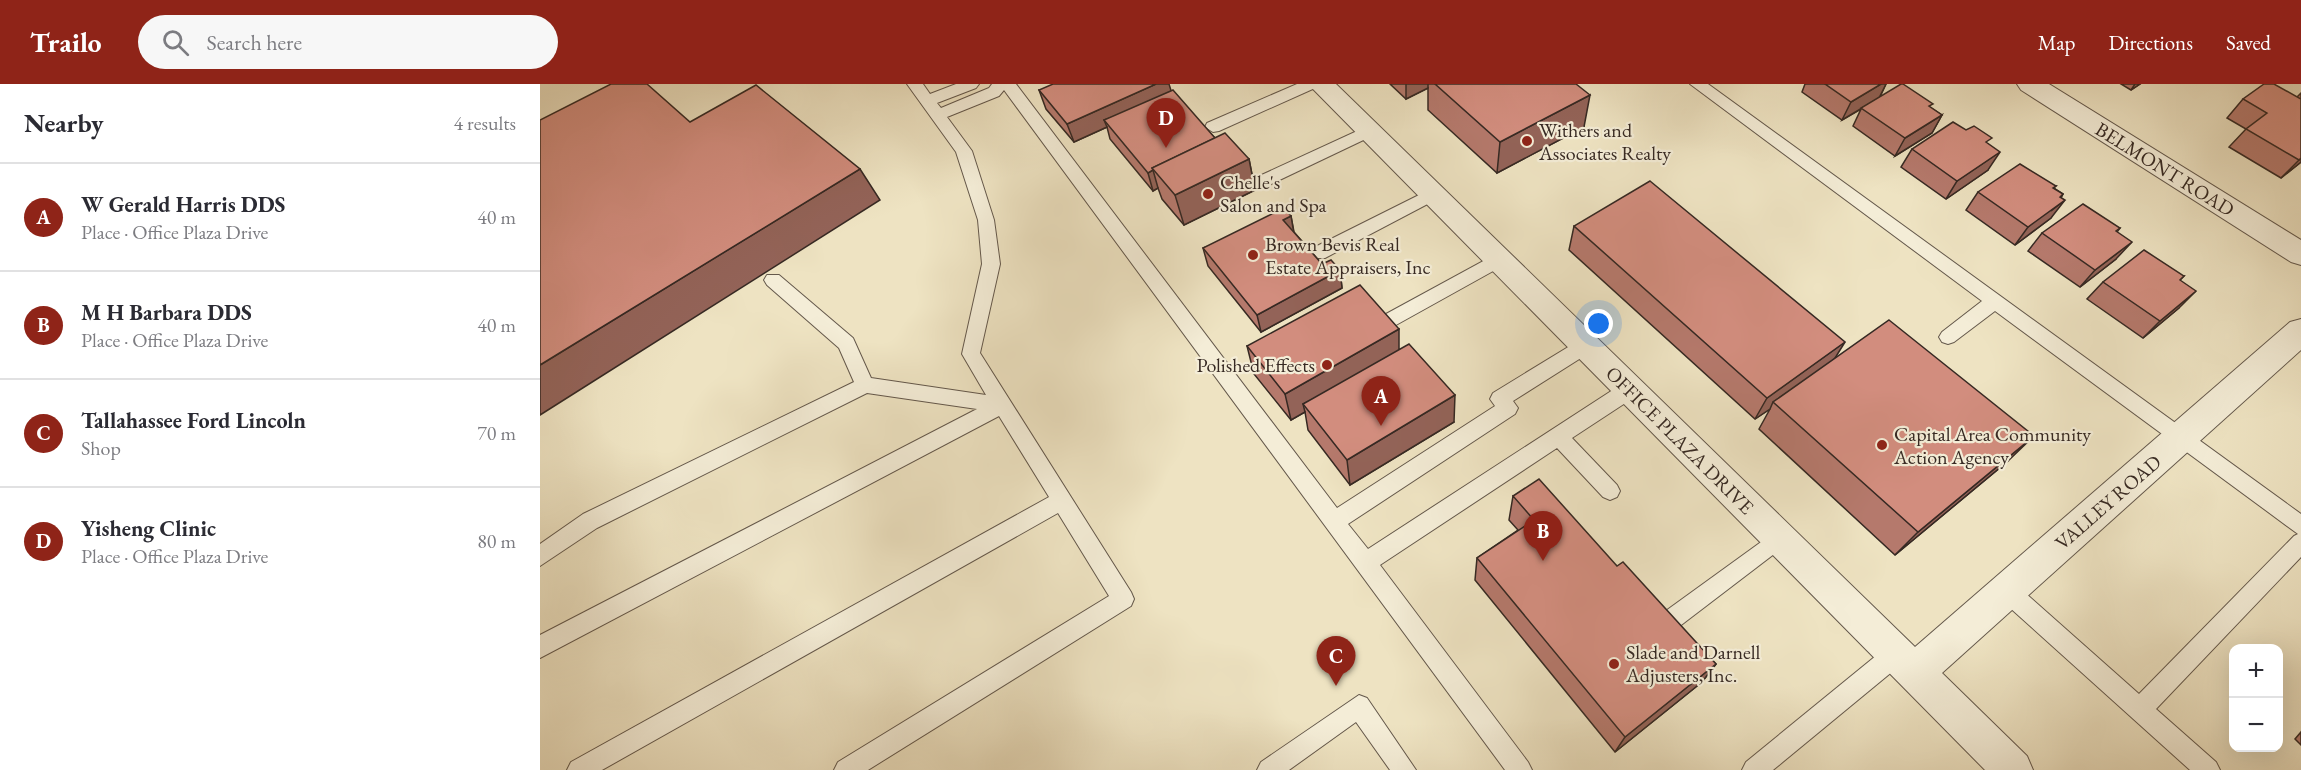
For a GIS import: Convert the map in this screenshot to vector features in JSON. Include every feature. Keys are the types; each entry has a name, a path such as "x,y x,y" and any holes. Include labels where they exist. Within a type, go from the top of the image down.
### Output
{"street":[{"name":"OFFICE PLAZA DRIVE","path":"1321,84 2013,770"},
{"name":"BELMONT ROAD","path":"2030,84 2301,254"},
{"name":"VALLEY ROAD","path":"1905,664 2007,591 2301,331"}],"lane":[{"path":"846,770 1123,600 972,354 991,264 986,220 964,151 915,84"},
{"path":"932,108 971,84"},
{"path":"932,108 994,92 1001,84"},
{"path":"1008,84 1520,770"},
{"path":"1213,128 1310,84"},
{"path":"1698,84 2301,526"},
{"path":"1261,183 1368,131"},
{"path":"1319,253 1433,194"},
{"path":"1381,325 1498,260"},
{"path":"773,280 846,344 865,385"},
{"path":"1948,337 1995,301"},
{"path":"1335,521 1509,408 1500,399 1585,346"},
{"path":"540,556 590,521 865,385 1003,405"},
{"path":"1366,562 1629,390"},
{"path":"540,647 1003,405"},
{"path":"1558,436 1610,491"},
{"path":"579,770 1063,500"},
{"path":"1664,624 1779,538"},
{"path":"2140,709 2301,543"},
{"path":"2007,591 2208,770"},
{"path":"1754,770 1905,664"},
{"path":"1269,770 1359,706 1404,770"}],"building":[{"path":"611,84 647,84 690,122 756,85 860,169 540,365 540,120"},
{"path":"1053,84 1156,84 1067,124 1039,90"},
{"path":"1435,84 1576,84 1590,95 1500,142"},
{"path":"1825,84 1881,84 1851,102"},
{"path":"1901,84 1933,104 1929,106 1942,115 1905,138 1861,108"},
{"path":"2264,84 2274,84 2301,99 2301,158 2299,160 2246,129 2267,113 2243,99"},
{"path":"1173,90 1215,138 1152,168 1153,170 1148,173 1104,120"},
{"path":"1953,122 1966,130 1974,126 1992,138 1986,142 2000,152 1957,181 1912,149"},
{"path":"1225,133 1249,159 1175,195 1152,168"},
{"path":"2020,164 2056,186 2053,188 2063,194 2060,197 2065,200 2028,227 1978,192"},
{"path":"1650,181 1845,342 1767,398 1574,226"},
{"path":"2083,204 2120,228 2116,231 2132,242 2095,270 2042,233"},
{"path":"1284,208 1291,216 1283,220 1322,264 1331,260 1340,270 1257,315 1203,248"},
{"path":"2144,250 2184,276 2180,280 2196,291 2160,321 2103,282"},
{"path":"1360,285 1399,329 1285,394 1247,346"},
{"name":"Capital Area Community Action Agency","path":"1889,320 2034,436 1918,532 1773,402"},
{"path":"1409,344 1455,395 1347,460 1303,404"},
{"path":"1539,479 1617,566 1623,562 1716,664 1625,737 1477,558 1534,520 1513,496"}],"place":[{"name":"Withers and Associates Realty","path":"1527,141"},
{"name":"Yisheng Clinic","path":"1166,148"},
{"name":"Chelle's Salon and Spa","path":"1208,194"},
{"name":"Brown Bevis Real Estate Appraisers, Inc","path":"1253,255"},
{"name":"Polished Effects","path":"1327,365"},
{"name":"W Gerald Harris DDS","path":"1381,426"},
{"name":"Capital Area Community Action Agency","path":"1882,445"},
{"name":"M H Barbara DDS","path":"1543,561"},
{"name":"Slade and Darnell Adjusters, Inc.","path":"1614,664"},
{"name":"Tallahassee Ford Lincoln","path":"1336,686"}]}
